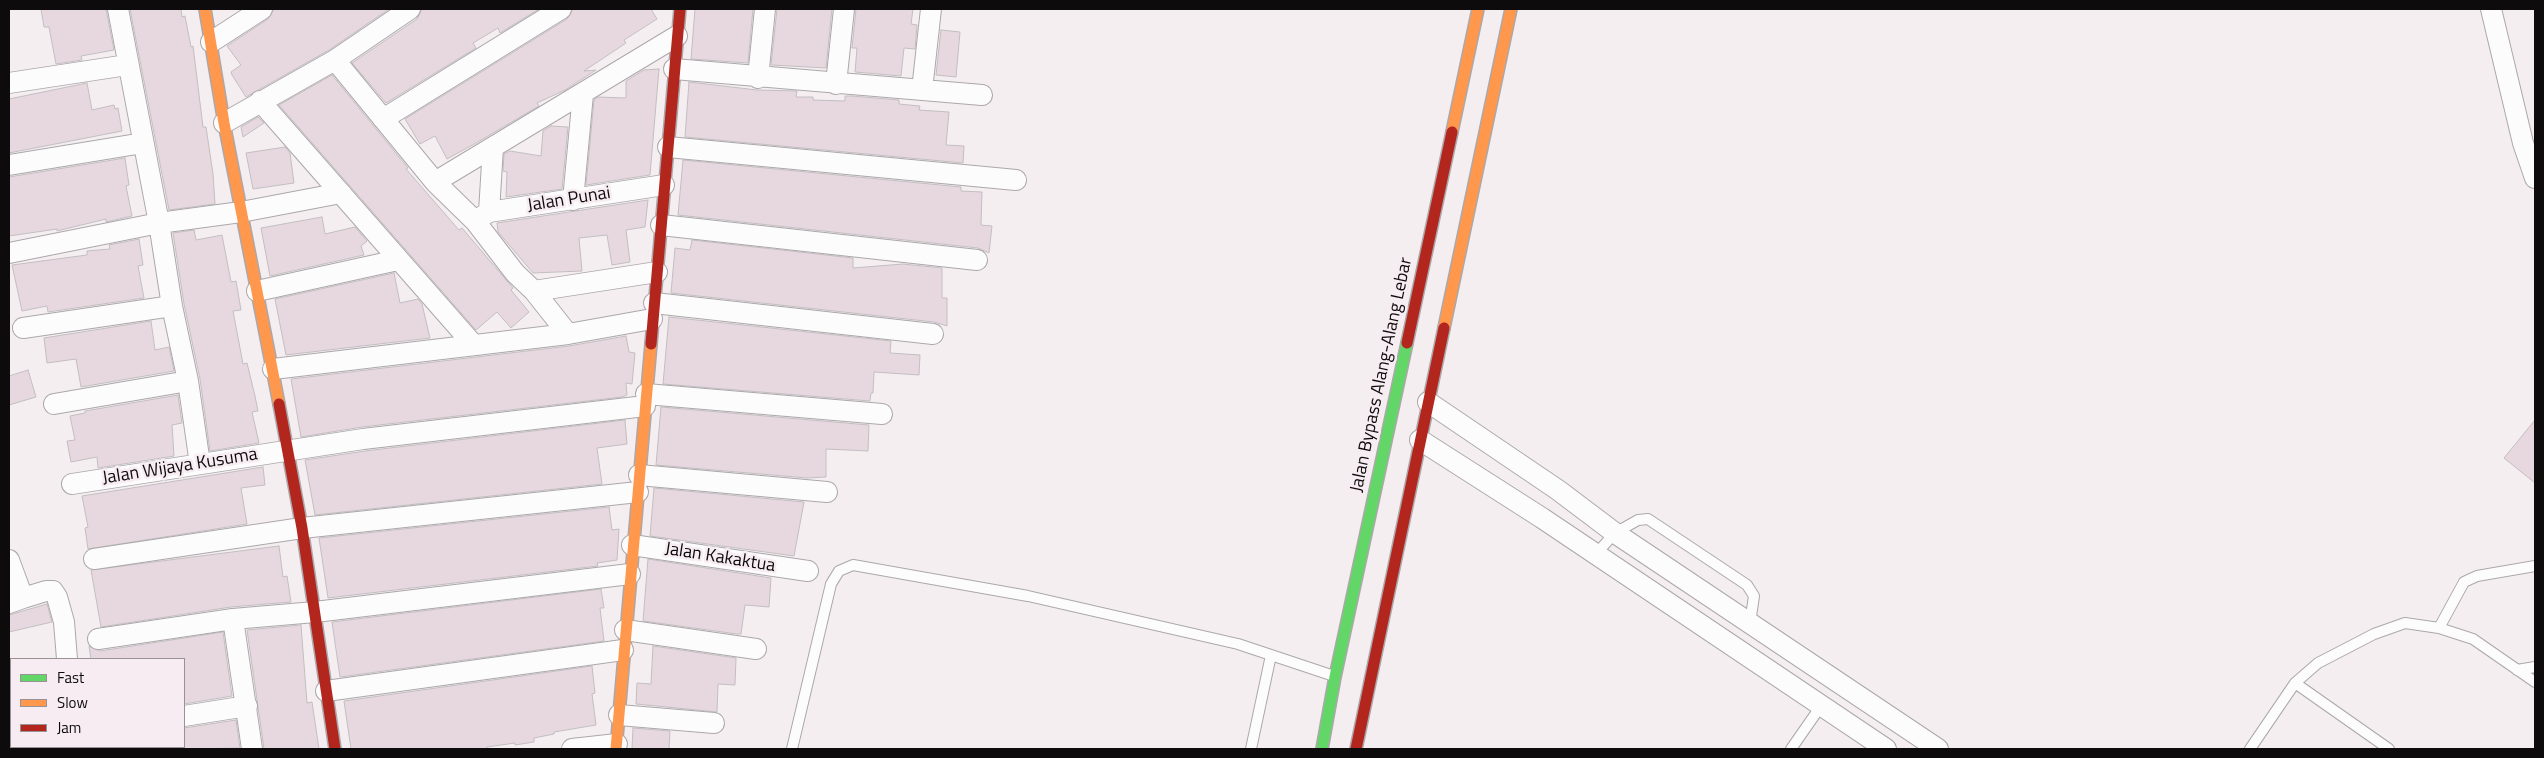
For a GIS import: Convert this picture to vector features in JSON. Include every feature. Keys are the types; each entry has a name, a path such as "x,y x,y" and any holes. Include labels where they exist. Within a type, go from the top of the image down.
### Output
{"main road":[{"path":"205,9 224,123 273,369 302,528 335,749"},
{"path":"616,746 680,9"},
{"name":"Jalan Bypass Alang-Alang Lebar","path":"1322,749 1335,677 1478,9"},
{"path":"1356,749 1511,9"}],"street":[{"path":"118,9 127,65 159,222 172,306 188,381 200,464"},
{"path":"211,42 262,9"},
{"path":"224,123 335,60 410,9"},
{"path":"384,120 561,9"},
{"path":"758,78 765,9"},
{"path":"836,84 844,9"},
{"path":"922,90 930,9"},
{"path":"2491,9 2523,143 2535,178"},
{"path":"435,182 677,36"},
{"path":"335,60 435,182 482,216 516,273 534,290 568,334"},
{"path":"9,83 127,65"},
{"path":"674,70 982,95"},
{"path":"573,200 583,94"},
{"path":"260,101 472,343"},
{"path":"9,165 143,143"},
{"path":"482,216 493,147"},
{"path":"668,147 1016,180"},
{"name":"Jalan Punai","path":"482,216 664,185"},
{"path":"9,253 159,222 241,212 340,193"},
{"path":"660,225 977,260"},
{"path":"257,291 398,260"},
{"path":"534,290 656,272"},
{"path":"23,328 172,306"},
{"path":"273,369 472,343 568,334 653,312 933,334"},
{"path":"54,404 188,381"},
{"name":"Jalan Wijaya Kusuma","path":"72,484 363,439 645,400 882,414"},
{"path":"1428,402 1558,490 1615,533 1938,749"},
{"path":"1420,440 1542,518 1594,556 1886,749"},
{"path":"94,559 302,528 638,483 827,492"},
{"name":"Jalan Kakaktua","path":"632,545 808,571"},
{"path":"9,560 16,600 46,591 53,591 57,597 64,622 67,658"},
{"path":"98,639 233,619 315,612 630,574"},
{"path":"233,619 252,749"},
{"path":"625,630 756,649"},
{"path":"326,691 623,650"},
{"path":"185,716 247,706"},
{"path":"619,715 714,723"},
{"path":"572,749 616,746"}],"lane":[{"path":"1594,556 1615,533 1638,520 1648,519 1747,585 1754,596 1750,623"},
{"path":"792,749 831,584 839,570 853,565 1028,596 1238,644 1335,677"},
{"path":"2439,628 2464,582 2478,576 2535,566"},
{"path":"2250,749 2295,683 2318,663 2374,634 2405,623 2439,628 2473,639 2535,682"},
{"path":"1251,749 1271,655"},
{"path":"2517,670 2535,667"},
{"path":"2295,683 2389,749"},
{"path":"1790,749 1821,706"}],"building":[{"path":"41,9 106,9 114,50 81,56 82,60 56,64 49,27 44,27"},
{"path":"130,9 181,9 182,17 185,16 191,47 193,46 203,127 206,127 215,204 169,210"},
{"path":"274,9 389,9 329,50 246,97 231,72 241,65 227,46 268,19"},
{"path":"422,9 539,9 500,33 498,28 473,43 476,48 386,103 352,63 417,19"},
{"path":"573,9 651,9 657,19 624,40 626,43 584,71 596,70 565,90 537,103 539,106 447,159 435,136 420,144 405,119 567,19"},
{"path":"695,9 753,9 748,63 691,59"},
{"path":"777,9 832,9 826,68 771,65"},
{"path":"856,9 913,9 911,24 917,25 915,49 904,48 901,76 855,72 857,48 852,48"},
{"path":"941,30 960,32 956,77 936,75"},
{"path":"659,69 650,175 586,185 594,100 598,97 626,98 626,81 644,70"},
{"path":"332,75 408,168 406,169 459,230 462,228 513,288 511,290 529,312 511,328 497,312 476,330 279,105"},
{"path":"689,82 757,90 797,91 796,97 813,97 813,100 845,101 845,96 852,96 899,100 899,104 920,106 919,110 949,112 946,145 964,146 963,163 685,137"},
{"path":"87,83 92,110 114,105 115,109 118,108 122,131 9,153 9,99"},
{"path":"258,117 264,123 243,137 241,127"},
{"path":"551,126 568,127 562,189 506,197 507,172 503,171 504,154 510,151 541,156 543,131"},
{"path":"285,147 290,153 294,183 253,189 246,153"},
{"path":"125,158 129,185 126,186 132,216 106,222 106,219 57,231 57,229 9,236 9,177"},
{"path":"683,160 961,187 961,191 982,192 981,225 992,226 989,253 978,248 678,215"},
{"path":"648,200 645,227 626,230 630,262 612,265 607,235 579,238 582,271 533,273 498,232 497,223"},
{"path":"322,217 325,234 355,227 367,241 361,246 364,255 270,276 261,228"},
{"path":"194,230 196,240 222,235 231,282 236,281 241,310 233,311 243,364 247,363 258,411 252,412 259,443 210,451 200,379 184,304 173,233"},
{"path":"139,239 143,265 138,266 144,298 48,312 47,306 22,311 12,265 87,255 87,251 110,249 109,245"},
{"path":"692,240 853,258 853,268 903,264 942,268 942,298 947,298 947,326 934,322 671,293 675,248 690,250"},
{"path":"394,273 400,303 418,299 422,304 430,338 286,355 275,299"},
{"path":"669,317 891,341 890,353 920,355 919,375 874,372 873,393 871,393 870,401 663,384"},
{"path":"151,321 155,350 169,347 174,371 81,387 76,359 47,363 44,338"},
{"path":"626,336 629,352 635,353 632,384 626,383 627,395 622,397 362,427 301,437 291,379 569,346"},
{"path":"28,370 36,397 9,405 9,376"},
{"path":"178,395 182,423 172,425 174,456 98,468 97,457 71,462 67,441 75,440 70,416 85,413 85,411"},
{"path":"661,407 869,425 868,451 826,449 826,477 807,478 656,465"},
{"path":"625,420 627,444 597,448 602,484 315,515 305,460"},
{"path":"2535,420 2535,483 2504,458"},
{"path":"263,467 265,485 241,488 247,524 88,549 85,528 88,527 82,496"},
{"path":"654,488 804,502 794,556 650,536"},
{"path":"609,507 612,530 619,529 617,560 597,563 598,566 328,598 319,538"},
{"path":"279,546 283,577 287,576 291,602 231,607 101,627 91,570"},
{"path":"648,559 771,578 769,607 745,605 741,634 643,621"},
{"path":"601,589 604,608 600,608 604,641 340,677 332,622"},
{"path":"47,604 52,622 9,632 9,615"},
{"path":"301,625 307,703 312,702 319,749 264,749 247,630"},
{"path":"223,632 232,696 185,704 185,658 91,658 89,646 100,651"},
{"path":"653,646 736,658 735,685 718,684 717,712 636,704 637,683 651,684"},
{"path":"592,666 595,693 592,694 596,725 554,732 554,734 534,738 534,742 487,747 487,749 351,749 344,701"},
{"path":"236,720 240,748 184,749 185,728"},
{"path":"633,728 670,731 669,749 632,749"}],"traffic: fast":[{"path":"1322,749 1335,677 1407,343"}],"traffic: slow":[{"path":"205,9 224,123 279,404"},
{"path":"1452,132 1478,9"},
{"path":"1444,328 1511,9"},
{"path":"616,749 651,344"}],"traffic: jam":[{"path":"651,344 680,9"},
{"path":"1407,343 1452,132"},
{"path":"1356,749 1444,328"},
{"path":"279,404 302,528 335,749"}]}
